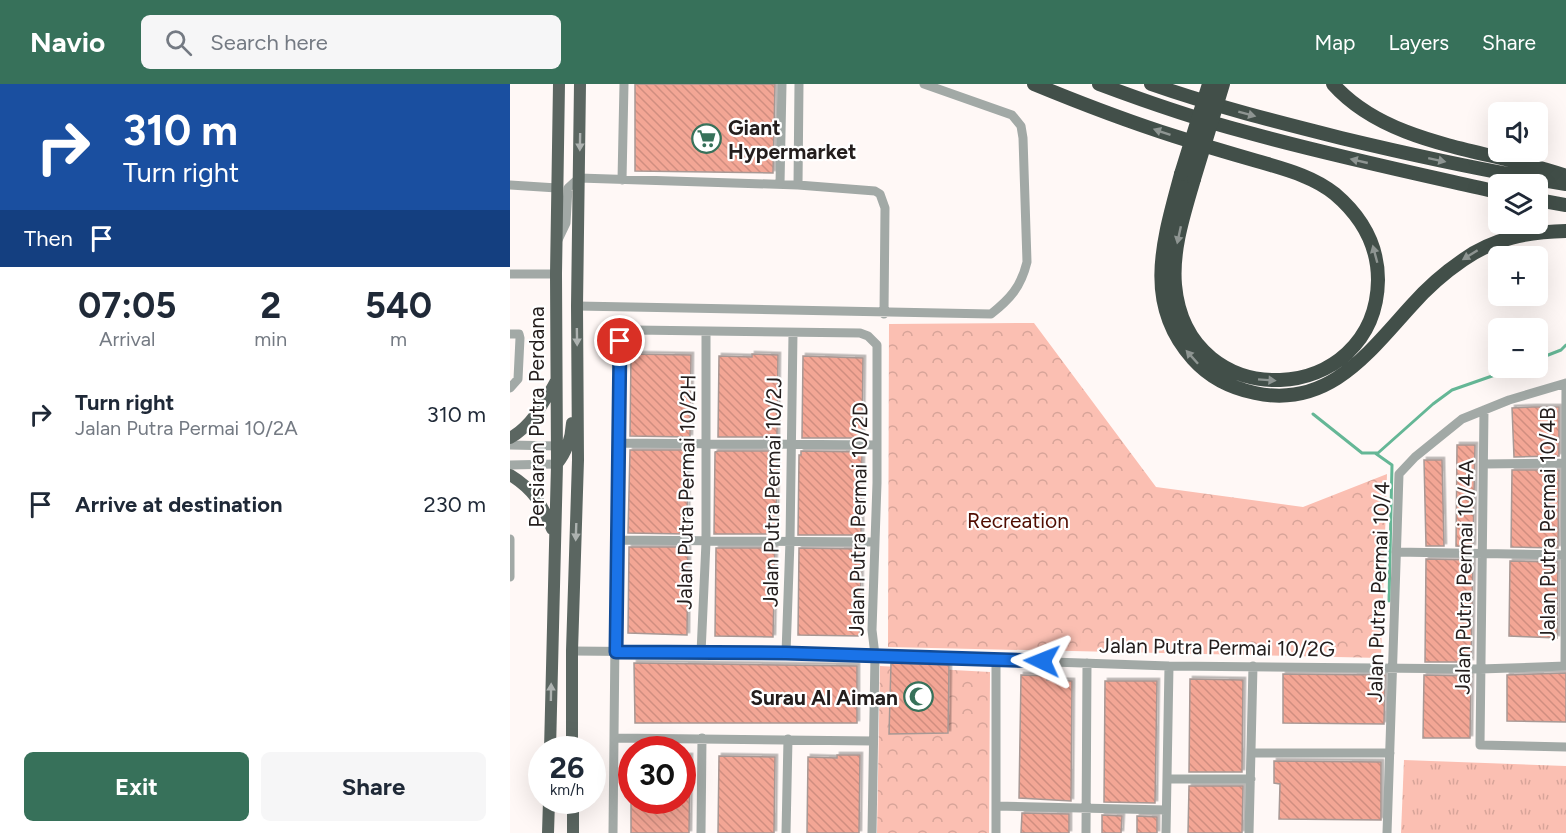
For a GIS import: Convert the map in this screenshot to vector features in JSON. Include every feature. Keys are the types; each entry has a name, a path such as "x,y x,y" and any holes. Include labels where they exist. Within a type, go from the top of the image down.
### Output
{"highway":[{"path":"1034,84 1163,132 1300,174 1334,193 1357,216 1374,250 1378,267 1376,297 1370,317 1361,336 1342,357 1325,369 1304,378 1272,381 1250,378 1230,371 1212,359 1198,345 1182,317 1175,285 1175,255 1188,177 1209,84"},
{"path":"1099,84 1181,113 1245,132 1350,159 1488,190"},
{"path":"1151,84 1249,115 1329,135 1427,158 1566,184"},
{"path":"1223,84 1165,234 1161,262 1162,295 1169,320 1185,350 1203,369 1226,384 1260,394 1280,396 1299,394 1325,386 1362,360 1437,280 1483,247 1526,234 1566,231"},
{"path":"1333,84 1358,107 1394,127 1428,139 1544,168 1566,176"},
{"path":"1548,202 1566,205"}],"main road":[{"name":"Persiaran Putra Perdana","path":"550,736 554,536 560,455 556,274 560,84"},
{"name":"Persiaran Putra Perdana","path":"572,736 572,651 577,506 580,84"},
{"path":"510,438 526,426 536,414 557,379"},
{"path":"577,506 571,492 570,472 560,455 571,434 572,415 578,396"},
{"path":"510,475 531,490 537,498 545,510 554,536"},
{"path":"548,833 549,814"},
{"path":"573,814 573,833"}],"street":[{"path":"622,180 624,84"},
{"path":"780,184 782,84"},
{"path":"798,185 799,84"},
{"path":"577,306 884,314 991,314 1018,288 1027,262 1021,126 1012,115 924,84"},
{"path":"557,242 566,223 568,188 579,178 780,184 875,191 880,194 885,208 884,314"},
{"path":"510,185 557,188"},
{"path":"510,274 556,274"},
{"path":"613,833 618,350 622,337 634,330 793,333"},
{"name":"Jalan Putra Permai 10/2H","path":"701,653 705,542 706,332"},
{"name":"Jalan Putra Permai 10/2D","path":"793,333 849,333 868,336 874,340 879,351 872,630 874,655 872,833"},
{"name":"Jalan Putra Permai 10/2J","path":"786,653 793,333"},
{"path":"510,334 519,334 520,338 518,379 510,388"},
{"name":"Jalan Putra Permai 10/4","path":"1387,833 1399,474 1405,466 1462,419 1509,400 1566,383"},
{"name":"Jalan Putra Permai 10/4B","path":"1565,666 1566,383"},
{"name":"Jalan Putra Permai 10/4A","path":"1484,410 1480,745 1566,747"},
{"path":"617,443 877,445"},
{"path":"510,445 560,455"},
{"path":"510,465 560,455"},
{"path":"1484,464 1565,463"},
{"path":"510,539 510,577"},
{"path":"616,540 875,542"},
{"path":"1396,552 1565,555"},
{"name":"Jalan Putra Permai 10/2G","path":"572,651 874,655 1169,666 1480,669 1565,666"},
{"path":"996,660 996,833"},
{"path":"1086,833 1087,663"},
{"path":"1166,833 1169,666"},
{"path":"1249,833 1253,666"},
{"path":"615,738 873,741"},
{"path":"701,833 702,738"},
{"path":"786,833 788,740"},
{"path":"1251,753 1390,753"},
{"path":"1167,778 1251,779"},
{"path":"996,806 1166,810"}],"green space":[{"name":"Recreation","path":"1034,323 1156,487 1303,507 1387,474 1381,658 888,647 889,324"},
{"path":"880,666 990,672 989,833 877,833"},
{"path":"1404,760 1566,766 1566,833 1401,833"}],"building":[{"name":"Giant Hypermarket","path":"635,84 775,84 773,173 635,171"},
{"path":"631,354 691,355 690,437 630,436"},
{"path":"752,354 778,355 777,437 718,437 719,356 752,357"},
{"path":"803,356 863,358 862,438 802,438"},
{"path":"1559,407 1559,456 1514,457 1512,408"},
{"path":"1457,445 1475,445 1473,547 1456,546"},
{"path":"630,450 688,450 687,534 628,533"},
{"path":"777,451 776,534 714,534 715,452"},
{"path":"801,451 862,452 861,535 798,535 799,455"},
{"path":"1424,460 1442,460 1444,546 1426,546"},
{"path":"1512,470 1559,470 1558,548 1511,547"},
{"path":"629,547 687,547 687,635 628,633"},
{"path":"716,548 775,548 773,637 715,636"},
{"path":"799,548 861,549 860,636 798,635"},
{"path":"1426,559 1473,560 1471,662 1425,662"},
{"path":"1510,561 1558,562 1557,638 1509,636"},
{"path":"634,663 857,666 857,723 635,723"},
{"name":"Surau Al Aiman","path":"891,663 949,665 948,733 889,734"},
{"path":"1566,673 1566,722 1507,721 1507,675"},
{"path":"1283,674 1385,675 1384,724 1283,723"},
{"path":"1021,675 1047,676 1047,680 1072,681 1071,801 1019,798"},
{"path":"1424,675 1471,676 1470,738 1423,738"},
{"path":"1190,679 1243,680 1242,772 1189,772"},
{"path":"1105,681 1157,681 1155,803 1104,802"},
{"path":"837,755 860,755 859,833 807,833 808,757 837,758"},
{"path":"719,756 775,757 774,833 718,833"},
{"path":"1274,761 1381,762 1381,820 1279,819 1280,784 1274,783"},
{"path":"1189,786 1243,786 1242,833 1188,833"},
{"path":"1022,813 1069,814 1069,833 1021,833"},
{"path":"631,814 689,814 689,833 631,833"},
{"path":"1102,815 1122,816 1121,833 1102,833"},
{"path":"1137,816 1157,817 1157,833 1137,833"}],"waterway":[{"path":"1548,355 1561,350 1566,345"},
{"path":"1313,414 1362,453 1378,453 1452,390 1488,377"},
{"path":"1375,453 1392,465 1389,601"}],"place":[{"name":"Giant Hypermarket","path":"707,139"},
{"name":"Surau Al Aiman","path":"919,697"}],"route":[{"path":"620,341 618,346 616,652 786,653 1042,661"}]}
